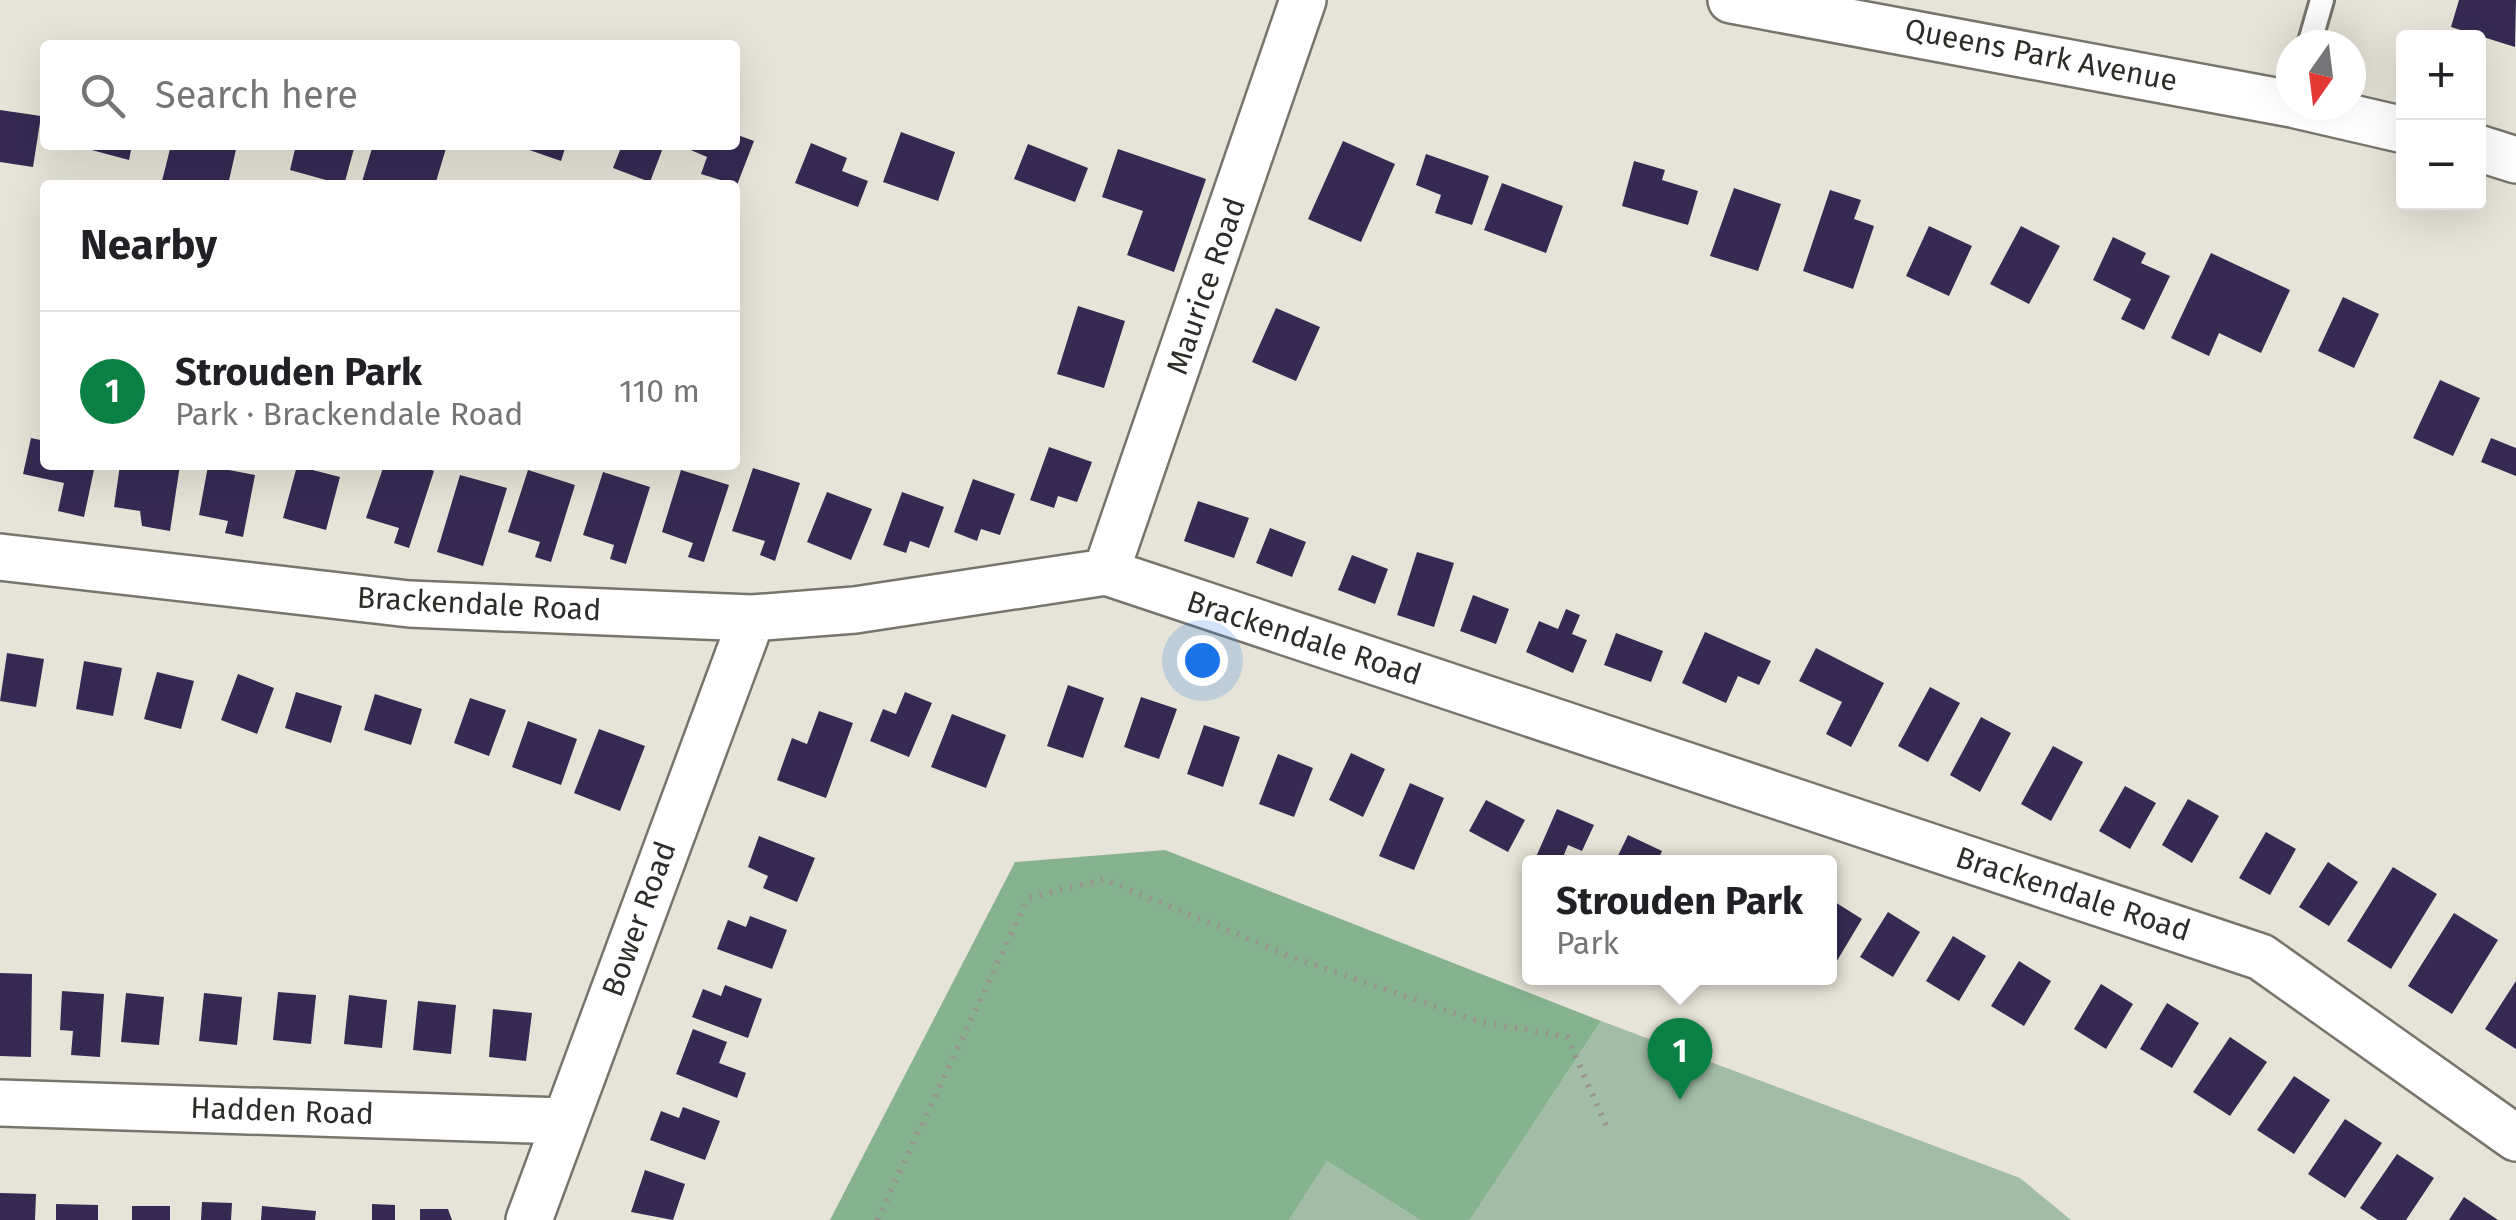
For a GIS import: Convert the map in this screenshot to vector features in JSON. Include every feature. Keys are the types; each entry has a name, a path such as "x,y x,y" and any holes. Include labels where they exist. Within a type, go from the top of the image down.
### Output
{"street":[{"name":"Maurice Road","path":"1106,572 1304,0"},
{"name":"Queens Park Avenue","path":"1731,0 2276,97"},
{"name":"Queens Park Avenue","path":"2366,120 2396,128"},
{"path":"2486,151 2516,160"},
{"name":"Brackendale Road","path":"0,557 409,604 752,618 856,610 1106,572 2261,957 2516,1138"},
{"name":"Bower Road","path":"529,1220 752,618"},
{"name":"Hadden Road","path":"0,1102 564,1121"}],"lane":[{"path":"2313,30 2322,0"}],"path":[{"path":"878,1220 1028,898 1104,879 1295,958 1477,1021 1568,1037 1609,1132"}],"green space":[{"path":"1165,850 1601,1021 1470,1220 1420,1220 1327,1161 1289,1220 830,1220 1015,862"},
{"path":"1601,1021 2020,1178 2071,1220 1470,1220"},
{"path":"1327,1161 1420,1220 1289,1220"}],"building":[{"path":"2459,0 2516,0 2515,47 2486,38 2486,30 2451,27"},
{"path":"0,110 40,116 33,167 0,162"},
{"path":"901,132 955,152 938,201 883,182"},
{"path":"740,136 754,141 739,180 701,174 707,157 691,150 740,150"},
{"path":"1343,141 1395,164 1361,242 1308,219"},
{"path":"811,143 847,158 842,171 868,181 858,207 795,183"},
{"path":"1028,144 1088,168 1075,202 1014,179"},
{"path":"1118,149 1206,179 1174,272 1127,255 1143,211 1102,197"},
{"path":"92,150 131,150 129,160"},
{"path":"170,150 236,150 229,180 162,180"},
{"path":"295,150 354,150 345,180 326,180 290,170"},
{"path":"372,150 446,150 436,180 362,180"},
{"path":"529,150 564,150 561,161"},
{"path":"620,150 662,150 651,180 613,168"},
{"path":"1426,154 1489,176 1472,225 1435,213 1441,195 1416,185"},
{"path":"1634,161 1665,170 1662,180 1698,191 1688,225 1622,206"},
{"path":"1502,183 1563,206 1546,253 1484,230"},
{"path":"1734,188 1781,204 1758,271 1710,256"},
{"path":"1830,190 1861,200 1854,219 1874,226 1853,289 1803,271"},
{"path":"1929,226 1972,246 1949,296 1906,276"},
{"path":"2021,226 2060,246 2029,304 1990,284"},
{"path":"2113,237 2146,253 2141,263 2170,276 2144,330 2121,319 2131,299 2093,280"},
{"path":"2211,253 2290,290 2261,353 2219,333 2209,356 2171,338"},
{"path":"2343,297 2379,314 2354,368 2318,351"},
{"path":"1078,306 1125,321 1104,388 1057,374"},
{"path":"1276,308 1320,327 1296,381 1252,362"},
{"path":"2440,380 2480,398 2453,456 2413,438"},
{"path":"31,438 40,440 40,470 94,470 84,517 58,511 64,483 23,474"},
{"path":"2491,438 2516,448 2516,476 2481,462"},
{"path":"1049,447 1092,462 1077,502 1058,496 1054,508 1030,500"},
{"path":"753,468 800,483 775,561 760,555 765,541 732,531"},
{"path":"119,470 179,470 170,531 142,526 140,511 114,507"},
{"path":"207,470 255,475 243,537 225,533 228,521 199,515"},
{"path":"296,470 340,477 326,530 283,518"},
{"path":"382,470 434,471 409,548 394,543 399,528 366,518"},
{"path":"528,470 575,485 551,562 535,557 540,542 508,532"},
{"path":"681,470 729,485 704,562 688,557 693,543 662,532"},
{"path":"603,472 650,487 626,564 610,559 614,545 583,535"},
{"path":"460,475 507,488 483,566 437,552"},
{"path":"973,479 1015,494 1000,535 981,529 977,541 954,532"},
{"path":"827,492 872,509 851,560 807,542"},
{"path":"902,492 944,507 929,548 910,541 906,553 883,545"},
{"path":"1198,501 1249,518 1234,558 1184,541"},
{"path":"1270,528 1306,542 1292,577 1256,563"},
{"path":"1417,552 1454,563 1434,627 1397,615"},
{"path":"1352,555 1388,569 1375,604 1338,590"},
{"path":"1473,595 1509,609 1496,644 1460,631"},
{"path":"1566,609 1580,615 1572,634 1587,640 1573,673 1526,652 1539,621 1558,629"},
{"path":"1705,632 1771,661 1759,685 1738,676 1726,703 1682,683"},
{"path":"1616,633 1663,651 1651,682 1604,665"},
{"path":"1816,648 1884,683 1851,747 1826,734 1842,702 1799,681"},
{"path":"7,653 44,659 36,707 0,701"},
{"path":"84,661 122,668 113,716 76,709"},
{"path":"157,672 194,681 181,729 144,719"},
{"path":"238,674 274,688 257,734 221,720"},
{"path":"1068,685 1104,698 1083,758 1047,746"},
{"path":"1930,687 1960,703 1928,762 1898,746"},
{"path":"296,692 342,706 331,743 285,728"},
{"path":"905,692 932,703 909,757 870,741 883,709 896,714"},
{"path":"375,694 422,709 411,745 364,730"},
{"path":"1141,697 1177,709 1159,759 1124,747"},
{"path":"470,698 506,710 489,756 454,743"},
{"path":"819,711 853,723 826,798 777,780 792,738 807,744"},
{"path":"952,714 1006,735 986,788 931,767"},
{"path":"1981,717 2011,733 1980,792 1950,775"},
{"path":"528,721 577,739 561,785 512,767"},
{"path":"1204,725 1240,737 1223,787 1187,774"},
{"path":"599,729 645,746 620,811 574,793"},
{"path":"2053,746 2083,762 2051,821 2021,804"},
{"path":"1351,753 1385,769 1363,817 1329,800"},
{"path":"1278,754 1313,768 1294,817 1259,804"},
{"path":"1410,783 1444,798 1414,870 1379,856"},
{"path":"2125,786 2156,803 2130,849 2099,831"},
{"path":"2188,799 2219,816 2192,863 2162,845"},
{"path":"1486,800 1525,820 1508,852 1469,831"},
{"path":"1557,809 1594,825 1582,851 1568,845 1564,855 1537,855"},
{"path":"2266,832 2296,849 2270,895 2239,878"},
{"path":"1628,835 1662,851 1660,855 1618,855"},
{"path":"759,836 815,858 797,902 763,888 768,876 748,867"},
{"path":"2328,862 2358,882 2329,926 2299,907"},
{"path":"2393,867 2437,894 2391,969 2347,941"},
{"path":"1837,903 1862,919 1837,961"},
{"path":"1888,912 1920,932 1893,977 1860,957"},
{"path":"2454,913 2498,940 2452,1014 2408,986"},
{"path":"750,916 787,930 772,969 717,949 728,920 746,927"},
{"path":"1953,936 1986,956 1959,1001 1926,981"},
{"path":"2019,961 2051,981 2024,1026 1991,1006"},
{"path":"0,973 32,974 31,1057 0,1056"},
{"path":"2516,981 2516,1049 2485,1029"},
{"path":"2101,984 2133,1004 2106,1049 2074,1029"},
{"path":"725,985 762,999 748,1038 692,1017 703,989 721,996"},
{"path":"62,991 104,994 100,1057 71,1055 73,1031 60,1030"},
{"path":"278,992 316,995 311,1044 273,1040"},
{"path":"126,993 164,997 159,1045 121,1042"},
{"path":"204,993 242,997 237,1045 199,1041"},
{"path":"349,995 387,1000 382,1048 344,1044"},
{"path":"418,1001 456,1005 451,1054 413,1050"},
{"path":"2167,1003 2199,1023 2172,1068 2140,1049"},
{"path":"493,1009 532,1013 526,1061 489,1057"},
{"path":"693,1029 727,1042 719,1063 746,1073 737,1098 676,1074"},
{"path":"2230,1037 2267,1062 2230,1116 2193,1092"},
{"path":"2294,1076 2330,1100 2294,1154 2257,1130"},
{"path":"683,1107 720,1121 705,1160 650,1140 661,1111 679,1118"},
{"path":"2345,1119 2382,1143 2345,1198 2308,1174"},
{"path":"2397,1154 2434,1178 2406,1220 2378,1220 2360,1208"},
{"path":"645,1170 685,1184 673,1220 631,1212"},
{"path":"0,1193 36,1194 35,1220 0,1220"},
{"path":"2464,1197 2498,1220 2449,1220"},
{"path":"202,1202 232,1203 231,1220 201,1220"},
{"path":"56,1204 98,1205 98,1220 56,1220"},
{"path":"372,1204 395,1205 395,1220 372,1220"},
{"path":"132,1206 170,1206 170,1220 132,1220"},
{"path":"262,1206 316,1211 315,1220 261,1220"},
{"path":"420,1209 448,1209 452,1220 420,1220"}],"place":[{"name":"Strouden Park","path":"1680,1100"}]}
